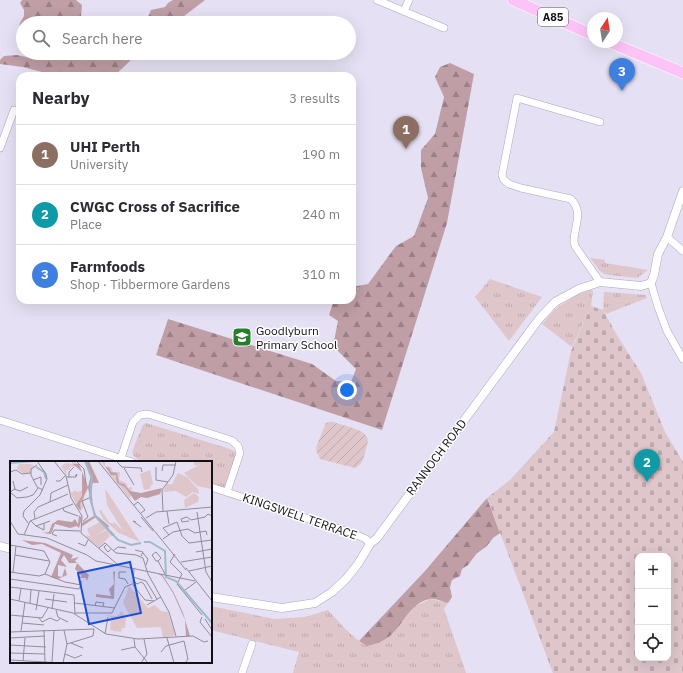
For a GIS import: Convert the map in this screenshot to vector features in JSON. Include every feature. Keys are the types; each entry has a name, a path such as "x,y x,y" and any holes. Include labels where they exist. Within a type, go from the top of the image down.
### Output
{"main road":[{"name":"A85","path":"513,0 587,32"},
{"path":"623,48 683,73"}],"street":[{"path":"377,0 444,28"},
{"path":"404,11 408,0"},
{"path":"600,122 517,98 502,175 504,180 509,184 571,199 576,204 578,212 574,242 575,246 600,282"},
{"path":"0,148 14,110"},
{"path":"682,195 667,237 658,254 651,283 667,331 683,359"},
{"path":"667,237 683,251"},
{"name":"RANNOCH ROAD","path":"212,597 282,608 315,604 332,592 346,579 358,564 370,544 377,538 539,319 555,302 579,288 600,282 641,286 651,283"},
{"name":"KINGSWELL TERRACE","path":"121,458 133,422 140,415 148,414 231,440 238,446 240,453 227,492"},
{"path":"0,420 129,461"},
{"name":"KINGSWELL TERRACE","path":"212,487 352,533 366,539 370,544"},
{"path":"0,546 10,549"},
{"path":"242,673 252,644"}],"green space":[{"path":"22,0 76,0 82,5 81,16 24,16 24,10 20,3"},
{"path":"173,0 205,0 184,16 148,16 151,10 165,7"},
{"path":"16,55 16,60 130,61 118,72 42,72 23,67 0,64 0,60 4,56"},
{"path":"450,63 474,74 447,223 382,430 156,355 168,319 312,364 336,381 351,382 356,369 333,346 338,321 329,315 333,304 356,304 356,286 368,284 396,246 414,236 428,198 421,168 421,150 435,134 444,97 435,77 440,67"},
{"path":"590,258 605,260 605,263 648,270 637,278 604,274"},
{"path":"490,279 542,297 509,341 475,297"},
{"path":"591,290 593,291 591,306 572,347 542,324 555,309 577,295"},
{"path":"604,292 646,295 647,298 606,314 603,310"},
{"path":"591,306 603,310 641,373 665,432 683,462 683,673 553,673 487,498 510,480 554,432 571,351"},
{"path":"329,422 357,430 365,434 367,437 368,443 363,460 355,468 320,459 316,450 317,445 326,423"},
{"path":"146,423 234,451 236,455 225,488 212,484 212,461 141,461 136,458 132,452 143,425"},
{"path":"487,498 500,533 493,538 486,547 477,553 468,565 462,569 460,576 452,580 450,587 452,597 448,603 432,599 424,601 413,608 392,634 386,639 367,646 359,641 425,571"},
{"path":"431,599 448,603 444,609 466,673 293,673 299,652 212,630 212,606 274,619 305,617 328,610 341,625 367,646 391,635 415,606"}],"place":[{"name":"Farmfoods","path":"622,91"},
{"name":"UHI Perth","path":"406,149"},
{"name":"Goodlyburn Primary School","path":"242,337"},
{"name":"CWGC Cross of Sacrifice","path":"647,482"}]}
